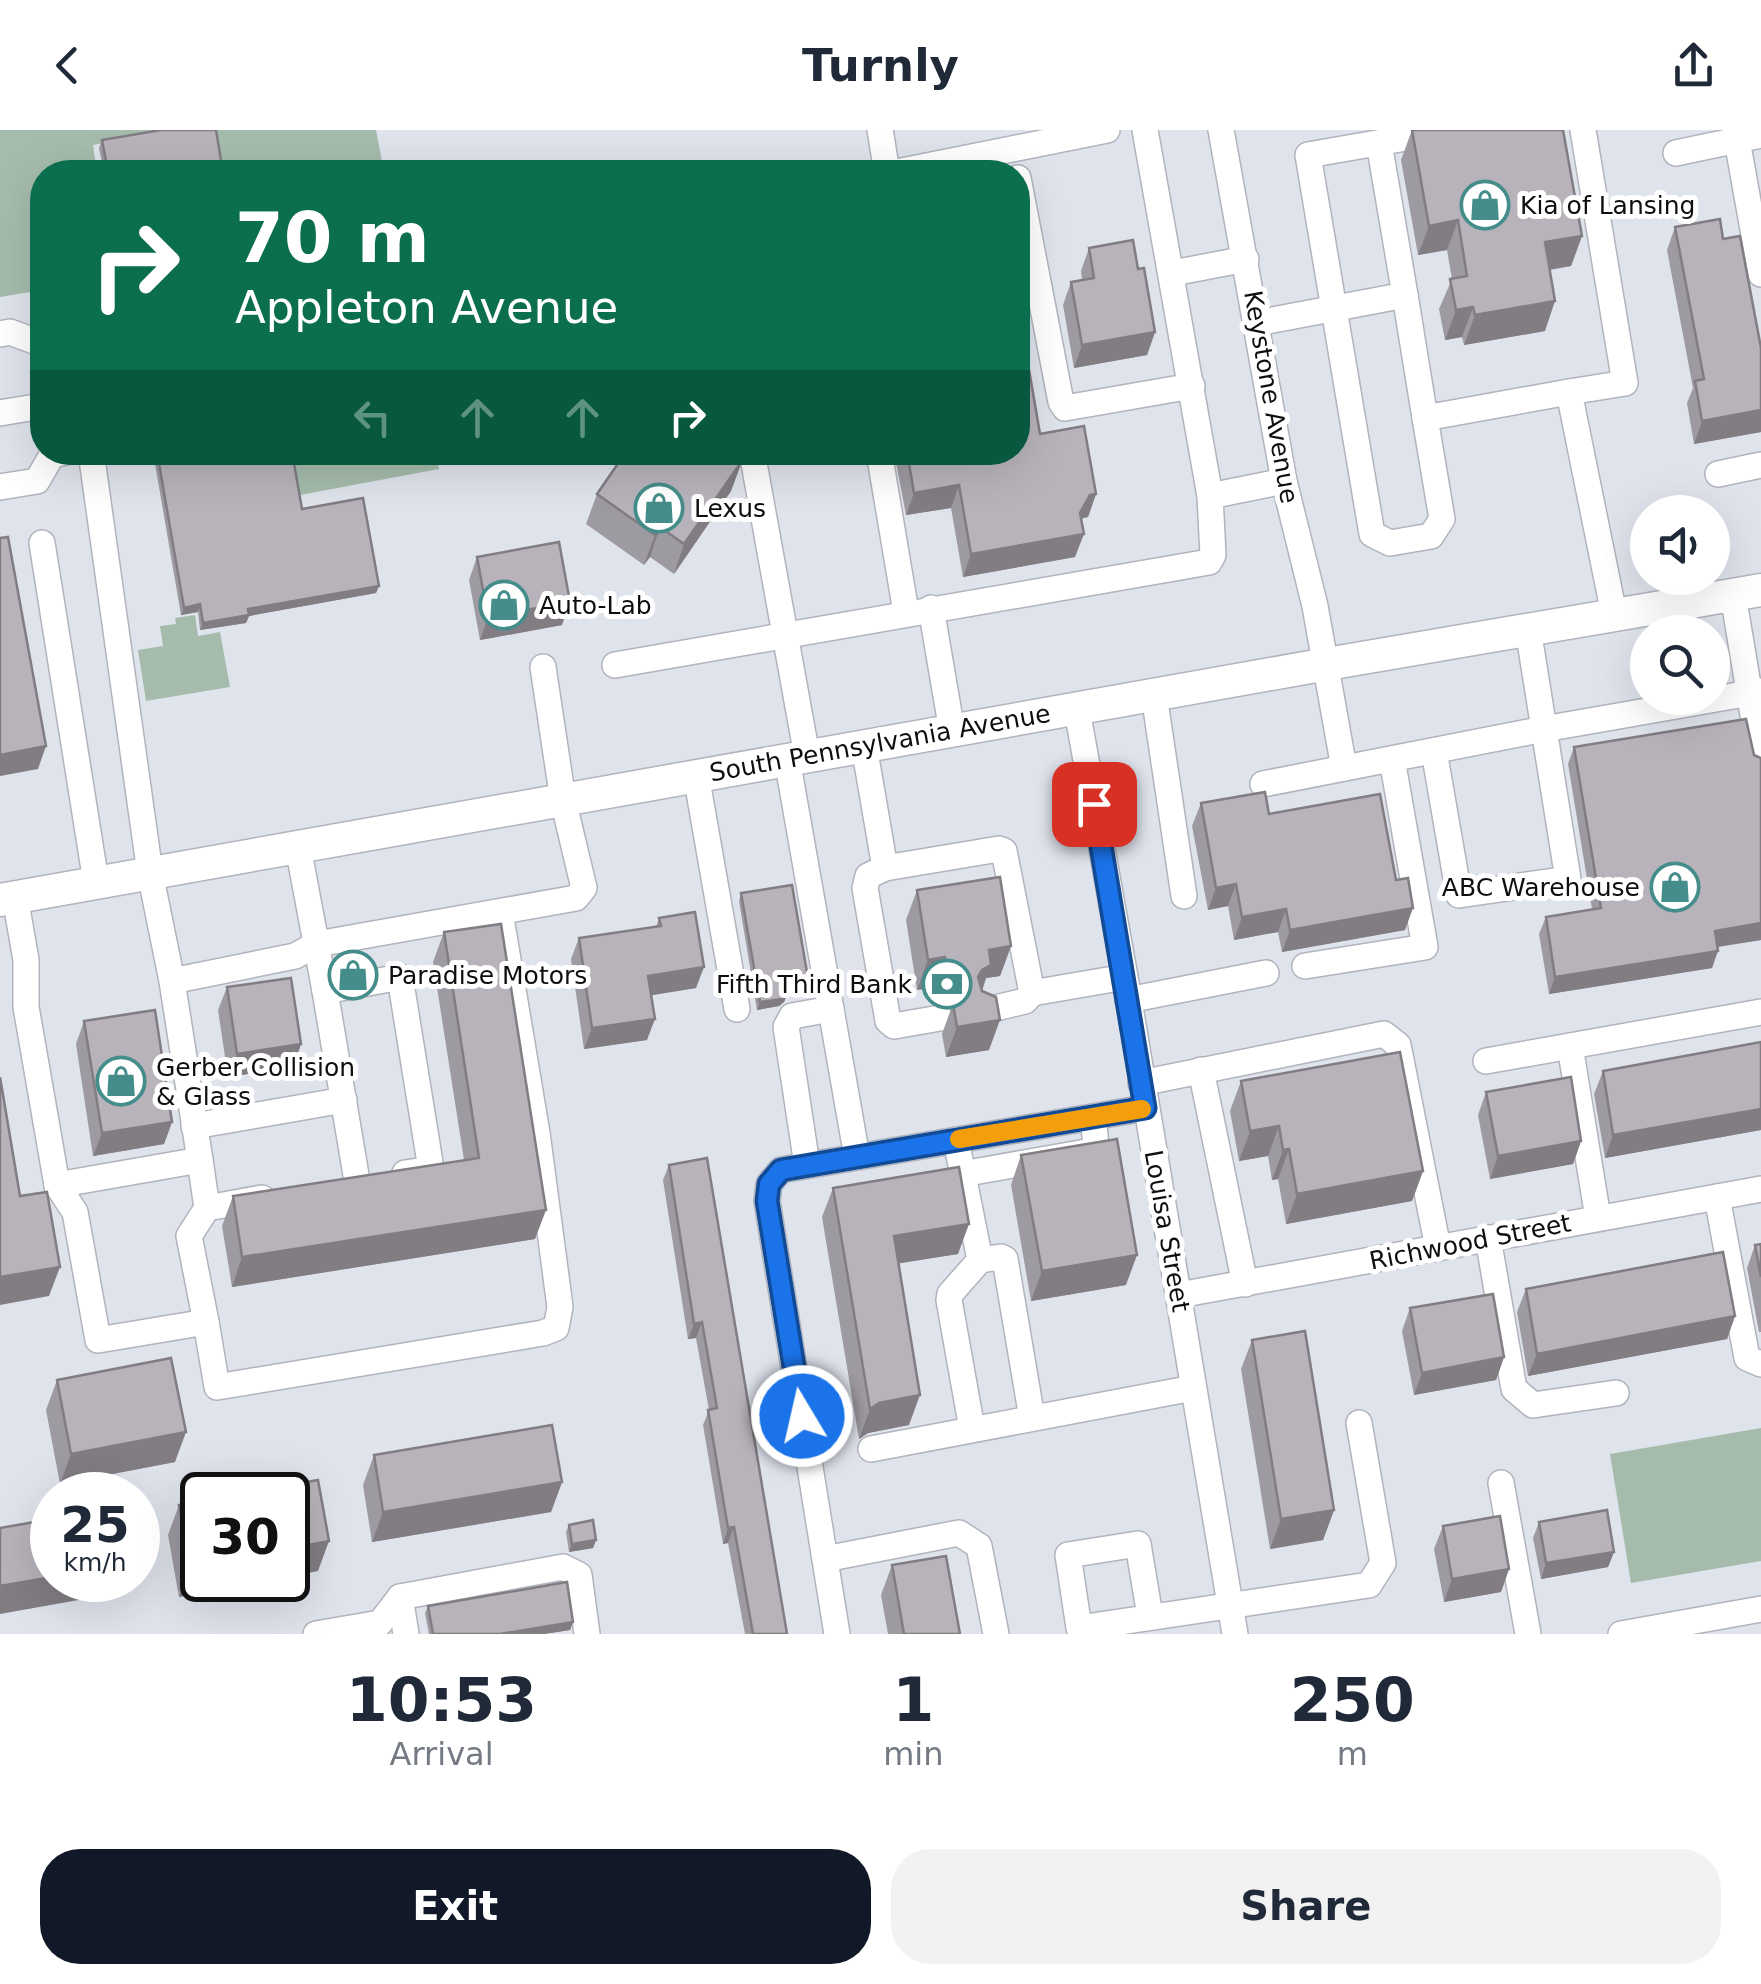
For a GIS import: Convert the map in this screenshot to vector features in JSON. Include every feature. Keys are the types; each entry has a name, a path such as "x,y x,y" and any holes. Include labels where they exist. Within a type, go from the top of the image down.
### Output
{"main road":[{"name":"South Pennsylvania Avenue","path":"8,898 1747,592"}],"street":[{"path":"880,130 884,160"},
{"path":"1030,160 1107,130"},
{"path":"615,664 1209,562 1213,555 1210,496 1145,130"},
{"name":"Keystone Avenue","path":"1222,130 1284,480 1327,664 1344,768"},
{"path":"1379,143 1442,519 1431,536 1390,543 1372,534 1308,155 1452,130"},
{"path":"1425,418 1625,383 1583,130"},
{"path":"1676,153 1749,138 1761,274"},
{"path":"1030,245 1064,408 1192,386"},
{"path":"1173,273 1246,260"},
{"path":"1257,323 1405,295"},
{"path":"0,334 10,332 30,340"},
{"path":"1570,392 1614,614"},
{"path":"0,412 30,408"},
{"path":"0,487 37,481 46,465"},
{"path":"93,465 150,873 172,981 207,1208 190,1236 216,1387 556,1328 560,1307 500,912"},
{"path":"754,465 784,633 831,1009 857,1156"},
{"path":"882,465 952,731"},
{"path":"1718,474 1761,466"},
{"path":"1210,496 1284,480"},
{"path":"42,543 96,882"},
{"path":"1747,592 1761,764"},
{"path":"1434,751 1459,896 1568,879 1528,629"},
{"path":"172,981 295,956 316,944 576,898 581,894 584,888 563,800 543,667"},
{"path":"1263,784 1544,728 1755,692"},
{"path":"1154,695 1184,896"},
{"name":"Louisa Street","path":"1076,710 1180,1296 1234,1634"},
{"path":"864,746 885,868"},
{"path":"1305,966 1425,947 1392,759"},
{"path":"696,775 737,1009"},
{"path":"298,847 344,1100 348,1182 432,1169 400,977 325,991"},
{"path":"940,1018 894,1026 888,1020 864,888 868,876 885,868 1004,850 1032,993"},
{"path":"8,898 26,960 26,1007 57,1185 74,1212 98,1340 206,1322"},
{"path":"983,1010 1025,1001 1032,993 1266,974"},
{"path":"0,1012 26,1007"},
{"path":"807,1165 786,1027 792,1016 831,1009"},
{"path":"1486,1061 1761,1012"},
{"path":"838,1634 767,1201 769,1184 781,1170 1093,1118 1201,1070 1384,1034 1398,1045 1438,1248"},
{"path":"1570,1046 1598,1218"},
{"path":"1201,1070 1245,1284"},
{"path":"194,1126 344,1100"},
{"path":"962,1174 1092,1151 1096,1145 1093,1118"},
{"path":"956,1140 980,1260"},
{"path":"57,1185 200,1160"},
{"name":"Richwood Street","path":"1180,1296 1761,1189"},
{"path":"207,1208 282,1194"},
{"path":"1717,1197 1747,1358 1761,1364"},
{"path":"1488,1238 1514,1389 1533,1405 1616,1393"},
{"path":"972,1429 949,1300 980,1260 1005,1259 1032,1418"},
{"path":"871,1449 1193,1388"},
{"path":"1150,1616 1230,1608 1370,1585 1383,1562 1359,1423"},
{"path":"1501,1482 1528,1634"},
{"path":"824,1559 959,1533 978,1546 996,1634"},
{"path":"316,1634 380,1623 400,1597 562,1567 580,1575 587,1634"},
{"path":"400,1597 406,1634"},
{"path":"1621,1634 1761,1609"}],"green space":[{"path":"0,130 180,130 93,145 95,160 30,160 30,292 0,297"},
{"path":"216,130 376,130 382,160 221,160"},
{"path":"294,465 438,465 439,469 300,495"},
{"path":"195,615 198,636 220,632 230,687 146,701 138,650 163,646 160,626 176,624 175,618"},
{"path":"1761,1428 1761,1561 1631,1583 1610,1454"}],"building":[{"path":"161,130 216,130 221,160 106,160 102,140"},
{"name":"Kia of Lansing","path":"1412,130 1563,130 1582,236 1545,242 1555,301 1475,315 1473,307 1456,310 1450,279 1467,276 1458,220 1429,226"},
{"path":"1720,219 1723,239 1740,236 1761,348 1761,410 1702,421 1695,381 1704,379 1675,227"},
{"path":"1133,240 1138,269 1144,268 1155,332 1082,345 1071,282 1094,278 1089,248"},
{"path":"1030,375 1040,434 1084,426 1096,494 1090,495 1080,513 1084,534 971,554 959,485 914,493 909,465 1030,465"},
{"path":"159,465 294,465 302,509 363,498 379,586 248,609 249,615 203,623 200,604 184,608"},
{"path":"617,465 739,465 684,544 660,527 655,535 597,494"},
{"path":"8,537 46,746 0,755 0,538"},
{"path":"559,542 570,602 488,617 477,557"},
{"name":"ABC Warehouse","path":"1746,719 1754,755 1761,758 1761,923 1715,931 1718,951 1555,977 1546,917 1601,908 1574,747"},
{"path":"1265,792 1269,814 1380,794 1396,880 1408,878 1413,908 1290,930 1286,909 1242,917 1236,884 1216,888 1201,803"},
{"path":"1000,877 1011,946 989,950 991,965 978,977 982,991 996,997 1000,1020 957,1027 953,1004 966,995 967,984 957,973 948,972 945,957 928,960 917,890"},
{"path":"792,885 809,984 786,988 782,999 760,1002 741,893"},
{"path":"695,912 704,967 648,976 655,1019 592,1028 579,938 661,926 659,918"},
{"path":"501,924 546,1210 242,1257 233,1196 479,1158 444,932"},
{"path":"291,978 301,1044 237,1054 227,987"},
{"path":"155,1010 172,1122 102,1133 84,1021"},
{"path":"1761,1042 1761,1109 1613,1135 1603,1071"},
{"path":"1400,1052 1423,1171 1297,1194 1289,1149 1283,1150 1279,1126 1250,1131 1241,1081"},
{"path":"0,1077 20,1196 47,1192 60,1267 0,1277"},
{"path":"1571,1077 1581,1141 1498,1156 1486,1092"},
{"path":"1117,1139 1137,1255 1042,1271 1021,1155"},
{"path":"707,1158 787,1634 753,1634 734,1527 728,1528 708,1410 717,1408 702,1322 694,1324 669,1165"},
{"path":"959,1167 969,1224 894,1236 920,1395 879,1403 870,1409 833,1188"},
{"path":"1761,1244 1761,1277 1755,1245"},
{"path":"1723,1252 1735,1316 1537,1354 1526,1289"},
{"path":"1493,1294 1504,1357 1422,1373 1410,1308"},
{"path":"1305,1331 1334,1510 1281,1519 1252,1340"},
{"path":"171,1358 186,1432 71,1454 57,1380"},
{"path":"552,1425 562,1482 383,1512 374,1455"},
{"path":"318,1480 329,1541 310,1545 310,1481"},
{"path":"1607,1510 1614,1552 1546,1563 1539,1522"},
{"path":"1500,1516 1509,1569 1452,1579 1443,1526"},
{"path":"593,1520 596,1540 572,1544 569,1525"},
{"path":"30,1523 30,1581 0,1586 0,1528"},
{"path":"946,1556 960,1634 904,1634 892,1565"},
{"path":"567,1582 573,1622 500,1634 433,1634 428,1606"}],"slow traffic":[{"path":"959,1139 1142,1109"}],"place":[{"name":"Kia of Lansing","path":"1485,205"},
{"name":"Lexus","path":"659,508"},
{"name":"Auto-Lab","path":"504,605"},
{"name":"ABC Warehouse","path":"1675,887"},
{"name":"Paradise Motors","path":"353,975"},
{"name":"Fifth Third Bank","path":"947,984"},
{"name":"Gerber Collision & Glass","path":"121,1081"}],"route":[{"path":"802,1416 767,1201 769,1184 781,1170 1145,1108 1094,804"}]}
